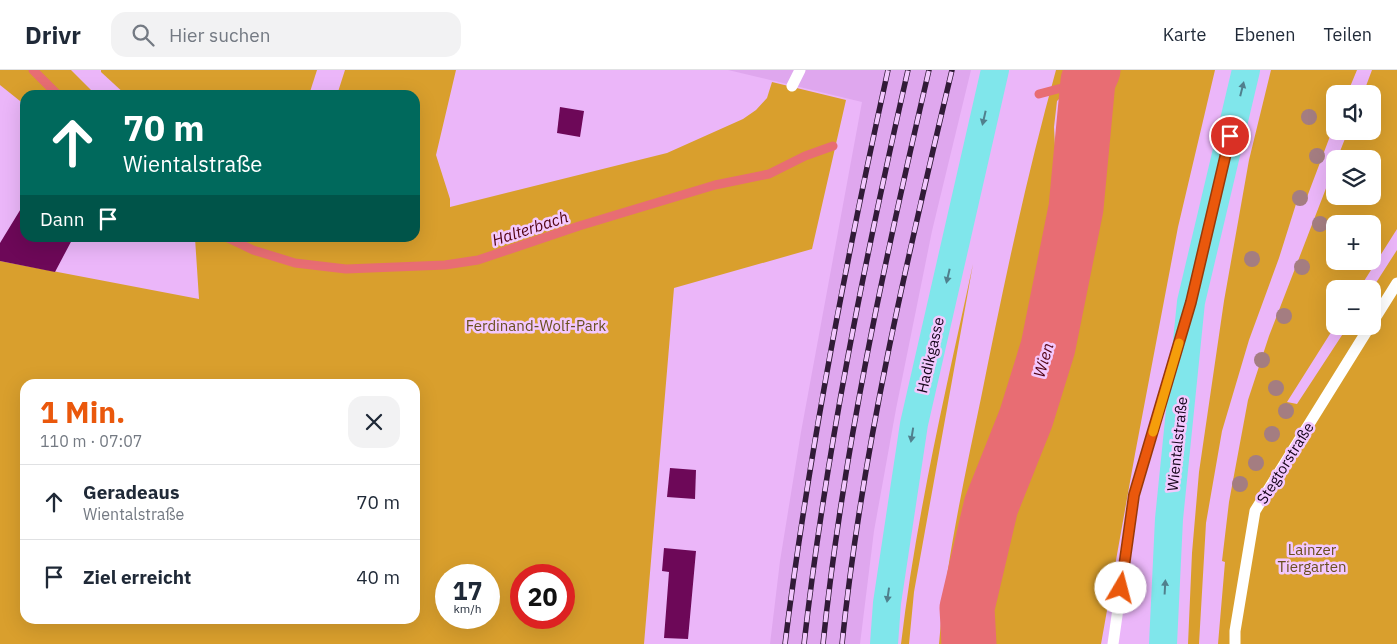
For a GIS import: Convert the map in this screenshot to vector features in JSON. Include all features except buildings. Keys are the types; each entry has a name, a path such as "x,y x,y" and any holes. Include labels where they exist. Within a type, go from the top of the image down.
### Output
{"main road":[{"name":"Hadikgasse","path":"884,644 887,603 914,424 995,70"},
{"name":"Wientalstraße","path":"1163,644 1169,519 1191,302 1246,70"}],"lane":[{"path":"792,86 800,70"},
{"path":"1381,309 1397,283"},
{"path":"1113,644 1134,495 1191,302"},
{"name":"Stegtorstraße","path":"1236,644 1235,631 1255,511 1364,335"}],"shaded area":[{"path":"728,70 971,70 932,231 896,409 874,531 860,644 770,644 780,561 801,432 862,102"}],"green space":[{"path":"0,70 71,70 91,90 20,90 20,101 0,85"},
{"path":"101,70 317,70 311,90 121,90"},
{"name":"Ferdinand-Wolf-Park","path":"345,70 456,70 436,155 450,199 450,207 667,153 743,119 756,110 767,98 772,82 846,100 812,249 674,288 644,644 0,644 0,261 199,299 195,242 420,242 420,90 339,90"},
{"path":"1056,70 1081,70 1079,87 1073,93 1063,95 1057,101 1054,127 1058,205 998,467 976,477 953,590 953,617 957,644 939,644 946,582 968,459 1016,233"},
{"path":"1111,70 1215,70 1178,227 1101,644 982,644 979,604 1011,484 1031,471 1069,346 1089,225 1098,117"},
{"path":"1271,70 1357,70 1351,85 1326,85 1326,140 1329,140 1307,197 1296,204 1279,258 1249,340 1222,431 1206,523 1199,644 1188,644 1192,553 1199,472 1224,301 1249,160"},
{"name":"Lainzer Tiergarten","path":"1372,70 1397,70 1397,229 1381,254 1381,215 1326,215 1326,270 1371,270 1365,280 1326,280 1326,335 1329,335 1287,402 1297,404 1342,335 1381,335 1381,280 1378,280 1397,250 1397,644 1218,644 1225,562 1222,561 1229,502 1248,400 1269,336 1326,188 1326,205 1381,205 1381,150 1341,150 1344,140 1381,140 1381,85 1366,85"},
{"path":"973,264 914,592 909,644 901,644 923,501"}],"waterway":[{"name":"Halterbach","path":"33,70 53,90"},
{"name":"Wien","path":"969,644 967,608 991,506 1026,418 1048,347 1076,208 1088,81 1093,70"},
{"name":"Halterbach","path":"1039,94 1088,81"},
{"name":"Halterbach","path":"236,242 253,250 295,263 346,269 445,265 478,260 579,226 715,185 769,174 805,156 833,146"}],"railway":[{"path":"785,644 817,428 843,284 888,70"},
{"path":"804,644 823,499 835,427 862,284 908,70"},
{"path":"823,644 842,499 867,356 881,284 929,70"},
{"path":"842,644 861,499 874,427 903,284 952,70"}],"slow traffic":[{"path":"1153,432 1179,343"}],"route":[{"path":"1121,588 1134,495 1191,302 1230,136"}]}
